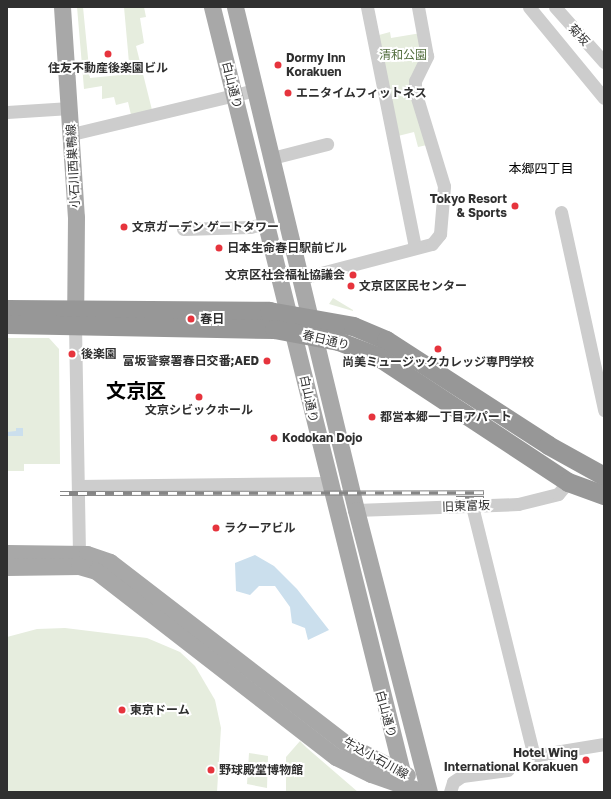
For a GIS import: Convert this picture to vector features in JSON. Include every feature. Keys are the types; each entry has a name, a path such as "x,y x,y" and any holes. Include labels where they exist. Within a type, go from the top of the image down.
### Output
{"highway":[{"name":"春日通り","path":"7,309 75,318 294,332 316,336 377,356 568,482 604,495"},
{"name":"春日通り","path":"7,324 75,318 290,314 353,326 386,340 548,445 604,476"}],"main road":[{"name":"小石川西巣鴨線","path":"62,7 72,134 75,318"},
{"name":"白山通り","path":"212,7 290,314 328,483 406,790"},
{"name":"白山通り","path":"235,7 316,336 356,510 430,792"},
{"name":"牛込小石川線","path":"7,553 110,562 348,745 401,770 430,792"},
{"name":"牛込小石川線","path":"7,567 79,560 107,577 336,757 406,790 430,792"}],"street":[{"path":"368,7 415,247"},
{"path":"302,278 436,241 444,208 439,164 415,91 415,81 427,56 418,7"},
{"path":"528,7 604,98"},
{"name":"菊坂","path":"555,7 604,62"},
{"path":"72,134 255,90"},
{"path":"7,112 70,108"},
{"path":"272,158 328,144"},
{"path":"561,212 604,410"},
{"path":"183,229 250,227 267,223"},
{"path":"75,318 79,560"},
{"name":"旧東富坂","path":"356,510 518,504 552,497 568,482"},
{"path":"78,486 328,483"},
{"path":"472,506 533,752 537,755 604,744"},
{"path":"450,792 453,782 462,776 508,770"}],"green space":[{"path":"77,7 83,7 90,78 130,74 124,7 144,7 146,17 140,18 144,43 136,46 152,110 131,115 128,102 116,105 114,97 102,99 102,86 84,89"},
{"name":"清和公園","path":"390,32 391,38 421,33 423,52 415,70 427,145 418,147 414,132 398,136 379,35"},
{"path":"333,298 353,310 353,311 329,304"},
{"path":"7,338 49,338 59,349 60,464 24,464 24,471 7,471"},
{"name":"東京ドーム","path":"65,628 147,638 180,652 195,666 215,700 221,728 217,792 7,792 7,637 37,629"},
{"path":"300,741 358,792 286,792 286,757"},
{"path":"249,753 268,756 267,788 247,784"}],"water":[{"path":"16,428 23,428 23,436 7,436 7,432 16,431"},
{"path":"255,555 274,566 297,589 329,630 308,640 305,628 292,623 290,607 275,586 259,586 250,595 236,591 235,563"}],"railway":[{"path":"60,493 484,492"},
{"path":"456,498 484,498"}],"place":[{"name":"住友不動産後楽園ビル","path":"108,54"},
{"name":"Dormy Inn Korakuen","path":"278,65"},
{"name":"エニタイムフィットネス","path":"288,93"},
{"name":"Tokyo Resort & Sports","path":"515,206"},
{"name":"文京ガーデン ゲートタワー","path":"124,227"},
{"name":"日本生命春日駅前ビル","path":"219,248"},
{"name":"文京区社会福祉協議会","path":"353,275"},
{"name":"文京区区民センター","path":"351,286"},
{"name":"春日","path":"191,319"},
{"name":"尚美ミュージックカレッジ専門学校","path":"438,349"},
{"name":"後楽園","path":"72,354"},
{"name":"富坂警察署春日交番;AED","path":"267,361"},
{"name":"文京シビックホール","path":"199,397"},
{"name":"都営本郷一丁目アパート","path":"372,417"},
{"name":"Kodokan Dojo","path":"274,438"},
{"name":"ラクーアビル","path":"216,528"},
{"name":"東京ドーム","path":"122,710"},
{"name":"Hotel Wing International Korakuen","path":"586,760"},
{"name":"野球殿堂博物館","path":"211,770"}],"district":[{"name":"本郷四丁目","path":"541,168"},
{"name":"文京区","path":"136,390"}]}
